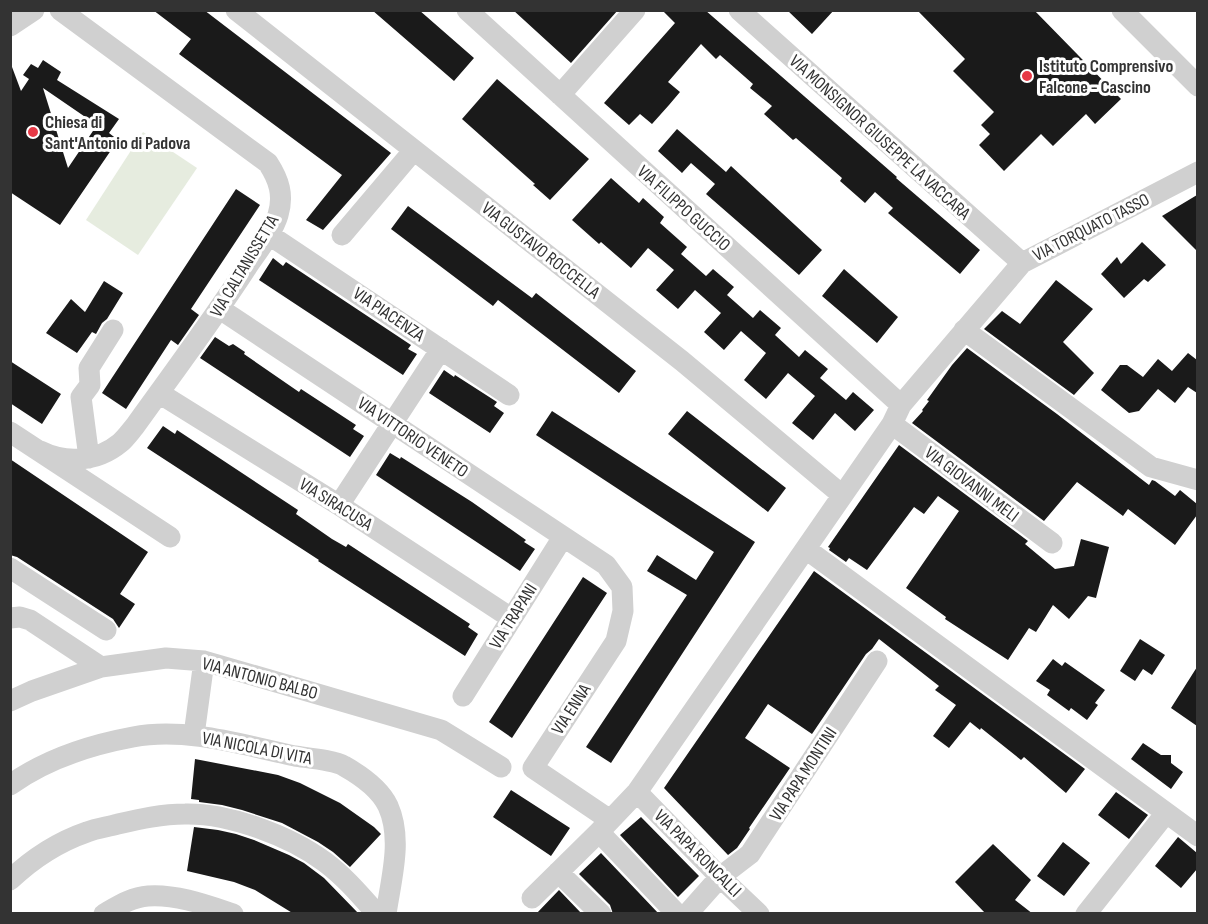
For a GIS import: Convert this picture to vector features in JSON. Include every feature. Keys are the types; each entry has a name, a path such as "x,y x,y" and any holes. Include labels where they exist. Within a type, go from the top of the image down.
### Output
{"street":[{"name":"VIA CALTANISSETTA","path":"40,452 62,459 89,458 102,454 120,443 135,426 220,309 278,216 281,194 277,177 268,163 60,10"},
{"name":"VIA GUSTAVO ROCCELLA","path":"236,10 682,361 842,495"},
{"name":"VIA FILIPPO GUCCIO","path":"467,10 897,414"},
{"path":"560,95 635,10"},
{"name":"VIA MONSIGNOR GIUSEPPE LA VACCARA","path":"739,10 1022,263"},
{"path":"1122,10 1197,86"},
{"path":"10,27 28,12"},
{"path":"342,235 414,150"},
{"name":"VIA TORQUATO TASSO","path":"532,898 637,792 897,414 964,330 1022,263 1197,172"},
{"name":"VIA PIACENZA","path":"268,234 509,395"},
{"name":"VIA VITTORIO VENETO","path":"220,309 606,565"},
{"path":"89,458 81,397 90,385 88,368 113,330"},
{"path":"964,330 1151,466 1197,480"},
{"path":"339,505 441,349"},
{"name":"VIA SIRACUSA","path":"159,393 339,505 511,618"},
{"name":"VIA GIOVANNI MELI","path":"897,414 1052,543"},
{"path":"10,432 170,537"},
{"name":"VIA TRAPANI","path":"463,696 563,537"},
{"path":"806,549 1197,836"},
{"name":"VIA ENNA","path":"605,826 533,768 616,641 622,611 622,587 606,565"},
{"path":"10,568 106,630"},
{"path":"10,618 20,617 30,620 101,667"},
{"name":"VIA ANTONIO BALBO","path":"10,701 101,667 166,658 204,661 441,730 501,767"},
{"path":"194,735 204,661"},
{"name":"VIA PAPA MONTINI","path":"689,914 720,877 750,854 877,661"},
{"name":"VIA NICOLA DI VITA","path":"10,784 56,759 87,748 134,737 168,733 194,735 342,765 376,789 387,804 395,826 394,856 386,914"},
{"name":"VIA PAPA RONCALLI","path":"637,792 759,914"},
{"path":"1086,914 1166,813"},
{"path":"10,880 48,850 87,832 137,819 194,814 232,820 256,827 312,853 351,885 377,914"},
{"path":"605,826 677,914"},
{"path":"558,872 601,914"},
{"path":"104,914 126,901 147,896 173,898 232,914"}],"shaded area":[{"path":"143,132 197,168 138,255 86,220"}],"building":[{"path":"153,10 204,10 391,153 323,230 306,220 342,175 179,54 191,39"},
{"path":"372,10 419,10 474,58 454,81"},
{"path":"513,10 618,10 571,63"},
{"path":"662,10 705,10 980,250 960,274 888,213 893,208 875,192 865,203 840,181 842,178 796,138 793,140 764,114 772,106 750,88 753,84 720,55 716,59 701,44 668,82 680,92 669,105 652,124 640,114 629,125 604,103 675,23"},
{"path":"787,10 834,10 812,34"},
{"path":"917,10 1034,10 1121,99 1095,124 1086,114 1053,146 1041,134 1004,171 979,145 990,134 981,125 994,112 953,71 965,59"},
{"path":"43,60 61,72 57,80 119,119 109,133 118,140 60,225 10,192 10,67 12,67 21,91 29,79 23,75 31,64 38,68","holes":["43,88 97,125 68,168"]},
{"path":"497,79 589,159 550,200 462,119"},
{"path":"677,129 726,172 731,166 822,250 799,275 706,194 715,184 691,163 682,173 658,151"},
{"path":"611,178 639,203 643,198 664,217 660,223 687,247 681,254 706,276 713,269 734,287 727,295 753,318 760,310 781,328 775,335 799,357 805,350 828,369 820,378 846,400 853,392 874,410 855,431 835,413 813,440 792,423 815,396 788,373 766,399 744,380 766,353 741,331 724,350 704,332 721,313 695,290 678,309 656,290 674,270 648,248 631,268 572,220"},
{"path":"236,189 260,205 191,309 199,315 178,345 171,340 126,409 102,393"},
{"path":"1197,195 1197,251 1162,216"},
{"path":"408,206 532,298 536,293 636,371 619,393 498,300 493,306 391,229"},
{"path":"1142,242 1166,265 1148,282 1144,279 1124,298 1101,274 1117,257 1121,264"},
{"path":"273,258 283,266 286,262 411,345 408,349 417,354 403,375 259,280"},
{"path":"844,269 898,317 877,343 822,296"},
{"path":"1056,280 1093,309 1063,342 1094,373 1074,395 984,329 1002,311 1020,324"},
{"path":"104,281 123,293 96,334 92,332 77,353 46,333 71,299 85,312"},
{"path":"215,337 229,346 233,344 299,392 301,389 356,425 353,429 364,436 350,457 200,358"},
{"path":"967,348 1149,485 1152,480 1155,481 1175,496 1180,490 1197,504 1197,515 1175,545 1128,509 1123,516 1077,482 1044,521 912,423 923,411 929,401 927,400 952,365"},
{"path":"1188,353 1197,360 1197,393 1188,387 1175,403 1158,389 1139,411 1129,413 1101,390 1120,365 1127,365 1143,377 1158,359 1172,371"},
{"path":"10,361 61,394 42,424 10,403"},
{"path":"444,370 497,402 494,406 504,413 490,433 429,393"},
{"path":"552,411 755,542 611,763 586,747 687,595 647,571 657,555 696,580 714,552 536,435"},
{"path":"687,411 786,488 768,512 668,434"},
{"path":"163,426 175,434 177,430 298,510 296,514 332,539 346,547 348,544 470,624 468,627 478,634 465,656 147,448"},
{"path":"899,445 1028,541 1025,544 1055,569 1074,566 1081,539 1109,547 1096,598 1088,596 1069,619 1053,605 1036,632 1029,628 1008,660 945,619 946,617 906,588 959,511 938,496 924,514 914,507 867,570 849,558 846,562 829,550 828,547"},
{"path":"390,453 400,459 401,457 472,502 526,540 524,542 535,549 520,571 376,475"},
{"path":"10,459 148,552 120,594 135,604 119,628 113,619 17,557 10,555"},
{"path":"814,571 1085,769 1066,793 1024,757 1021,760 970,722 949,748 933,736 956,705 935,690 939,686 879,639 866,654 812,734 768,704 745,738 790,768 737,848 728,855 664,788"},
{"path":"583,577 607,593 512,738 489,722"},
{"path":"1140,639 1165,655 1152,675 1143,669 1135,681 1120,671"},
{"path":"1053,659 1062,666 1065,662 1105,690 1095,703 1098,705 1087,720 1071,708 1069,711 1047,695 1050,690 1036,681"},
{"path":"1197,667 1197,726 1171,708"},
{"path":"1143,743 1161,755 1171,755 1171,763 1183,772 1171,789 1131,759"},
{"path":"195,759 278,775 300,783 340,803 381,834 350,867 318,842 282,823 242,810 191,799"},
{"path":"511,790 570,828 551,856 493,817"},
{"path":"1116,792 1148,815 1129,839 1098,815"},
{"path":"641,817 699,876 678,897 620,835"},
{"path":"194,827 236,834 289,855 324,878 359,914 294,914 255,890 234,882 187,871"},
{"path":"1178,837 1197,853 1197,869 1181,888 1155,866"},
{"path":"1063,842 1090,863 1064,896 1037,876"},
{"path":"993,844 1031,880 1015,900 1033,914 986,914 955,882"},
{"path":"601,853 659,914 613,914 610,905 579,874"},
{"path":"559,890 582,914 536,914"}],"place":[{"name":"Istituto Comprensivo Falcone - Cascino","path":"1027,76"},
{"name":"Chiesa di Sant'Antonio di Padova","path":"33,132"}]}
